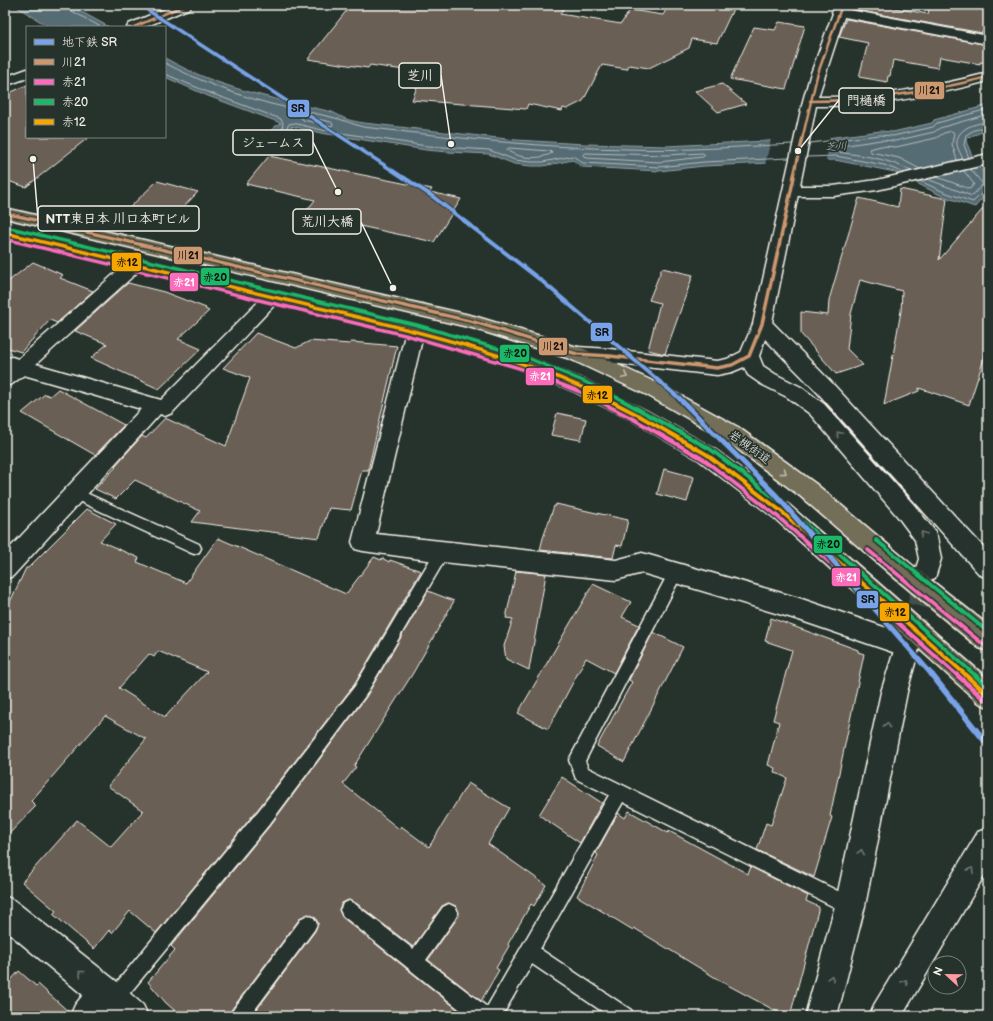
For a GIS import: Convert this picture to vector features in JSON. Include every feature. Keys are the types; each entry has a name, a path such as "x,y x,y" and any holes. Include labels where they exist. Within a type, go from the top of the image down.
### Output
{"highway":[{"name":"岩槻街道","path":"5,213 474,322 577,354 654,390 731,433 808,490 904,572 988,640"},
{"path":"5,233 415,331 521,362 580,386 638,415 706,454 781,511 988,695"}],"street":[{"path":"139,25 185,5"},
{"path":"577,354 610,356 717,368 732,365 749,356 762,324 810,101 840,8 988,40"},
{"path":"5,82 26,73"},
{"path":"810,101 853,102 876,100 954,86 988,77"},
{"path":"792,186 833,191 877,185 988,159"},
{"path":"5,379 14,364 136,264"},
{"path":"14,364 165,408 273,297"},
{"path":"762,324 825,388 988,568"},
{"path":"415,331 363,542 442,552 616,570 642,563 908,642 894,692 850,906 821,1016"},
{"path":"749,356 755,370 768,379 794,392 817,410 906,511 926,537 930,559 927,571"},
{"path":"5,569 156,406"},
{"path":"885,1016 988,842"},
{"path":"5,911 27,932 117,1002 86,1016"}],"lane":[{"path":"75,493 194,548"},
{"path":"117,1002 264,816 360,691 442,552"},
{"path":"675,574 577,760 582,773 850,906"},
{"path":"492,1016 620,792"},
{"path":"349,910 483,1016"},
{"path":"414,962 449,914"},
{"path":"239,1016 308,924"},
{"path":"529,952 625,1016"}],"water":[{"path":"14,5 69,5 107,26 47,26"},
{"path":"166,59 185,69 226,85 267,97 332,112 346,119 364,123 516,140 584,144 667,146 827,138 880,131 893,132 932,123 934,120 988,105 988,130 971,136 966,141 972,156 984,173 988,176 988,192 975,207 942,196 895,172 835,160 704,166 659,171 582,167 573,160 543,166 531,166 514,164 489,154 426,150 321,133 291,126 293,130 287,135 281,134 278,137 271,135 274,132 270,131 281,123 208,96 166,77"}],"pier":[{"path":"830,136 826,162 765,165 771,139"}],"building":[{"path":"351,5 566,5 560,14 621,24 630,10 663,15 669,5 735,5 717,43 692,39 689,48 649,68 629,65 627,69 602,65 583,101 567,109 563,108 562,111 528,104 526,109 412,100 417,87 413,86 418,72 370,65 368,68 308,59"},
{"path":"852,5 878,5 928,14 930,5 988,5 988,34 850,9"},
{"path":"846,19 988,45 988,63 980,62 980,64 940,57 938,68 893,60 890,76 888,76 887,82 859,77 868,43 839,37"},
{"path":"779,22 805,26 786,89 730,79 754,27 775,30"},
{"path":"722,84 746,104 718,112 695,91"},
{"path":"26,85 26,138 88,138 26,187 5,180 5,95"},
{"path":"269,156 432,189 430,192 461,199 434,242 304,214 315,200 246,184"},
{"path":"157,181 198,192 165,226 123,214"},
{"path":"900,189 947,199 939,260 988,203 988,346 969,405 919,388 919,391 884,405 901,311 902,291 860,280 851,314 847,349 863,365 836,374 801,334 801,312 828,315 829,300 859,198 898,207"},
{"path":"33,262 63,275 60,278 93,291 57,323 50,320 21,352 5,347 5,284"},
{"path":"662,268 693,275 665,354 648,350 660,303 649,300"},
{"path":"128,283 164,292 206,308 205,309 209,311 178,339 201,349 159,389 91,358 107,344 75,331"},
{"path":"256,333 296,348 310,341 350,344 351,342 397,346 368,470 362,470 351,510 329,508 319,538 192,522 200,511 135,480 116,499 95,489 142,436 146,438 165,418 226,446 250,378 223,368"},
{"path":"58,389 124,425 95,455 22,413 45,394 50,396"},
{"path":"557,413 586,419 581,440 551,435"},
{"path":"664,469 694,477 687,502 657,494"},
{"path":"556,504 628,520 622,546 616,545 613,558 540,550 554,506 556,506"},
{"path":"87,509 116,524 100,541 139,558 137,562 186,583 218,538 346,594 374,557 381,560 382,558 389,562 390,560 421,571 354,685 258,809 156,933 130,911 112,933 109,930 94,949 53,914 56,911 22,882 77,820 111,847 143,811 108,786 146,739 105,716 31,801 36,806 5,838 5,608 9,604 26,568 28,568","holes":["158,651 207,672 165,717 119,688 149,654 154,657"]},
{"path":"516,571 546,574 529,670 506,659 504,646 513,619 506,618"},
{"path":"593,584 631,602 622,617 639,625 614,673 586,658 548,729 518,713"},
{"path":"428,591 454,601 413,673 354,766 356,767 343,784 399,829 401,826 429,847 468,783 509,808 488,844 546,885 534,906 531,904 508,944 509,946 496,968 499,970 481,1001 428,960 456,920 459,912 456,906 448,903 442,906 413,947 356,903 348,900 342,903 339,909 342,917 466,1016 252,1016 315,931 318,923 315,917 309,914 301,917 232,1009 229,1016 181,1016 166,1003 148,982 175,950 171,946 272,823 366,697"},
{"path":"771,618 858,650 858,652 864,654 830,816 832,817 814,877 757,850 766,823 771,825 787,778 774,772 775,768 768,765 779,722 773,720 792,650 765,641"},
{"path":"653,632 683,647 624,762 597,746 632,682 629,680"},
{"path":"562,777 602,803 580,843 539,815"},
{"path":"629,811 748,874 751,867 808,896 806,901 819,907 790,1016 785,1016 724,983 634,928 633,930 577,896 598,855 596,853 618,813 625,818"},
{"path":"19,971 36,986 38,984 70,1013 69,1016 5,1016 5,987"}],"tunnel":[{"path":"910,638 927,571"}],"metro line":[{"name":"SR","path":"140,5 432,196 543,282 670,390 775,494 917,656 988,745"}],"transit line":[{"name":"川21","path":"136,26 185,5"},
{"name":"川21","path":"5,213 474,322 577,354 610,356 717,368 732,365 749,356 762,324 810,101 817,76 842,5"},
{"name":"川21","path":"810,101 878,98 944,88 988,77"},
{"name":"赤20","path":"6,227 417,325 523,356 583,381 641,410 710,449 785,506 988,687"},
{"name":"赤12","path":"5,233 415,331 521,362 580,386 638,415 706,454 781,511 988,695"},
{"name":"赤21","path":"5,239 413,337 519,368 578,391 635,420 703,459 777,516 984,699"},
{"name":"赤20","path":"876,540 988,632"},
{"name":"赤21","path":"868,550 984,645"}],"place":[{"name":"芝川","path":"451,144"},
{"name":"門樋橋","path":"798,151"},
{"name":"NTT東日本 川口本町ビル","path":"33,159"},
{"name":"ジェームス","path":"338,192"},
{"name":"荒川大橋","path":"393,288"}]}
